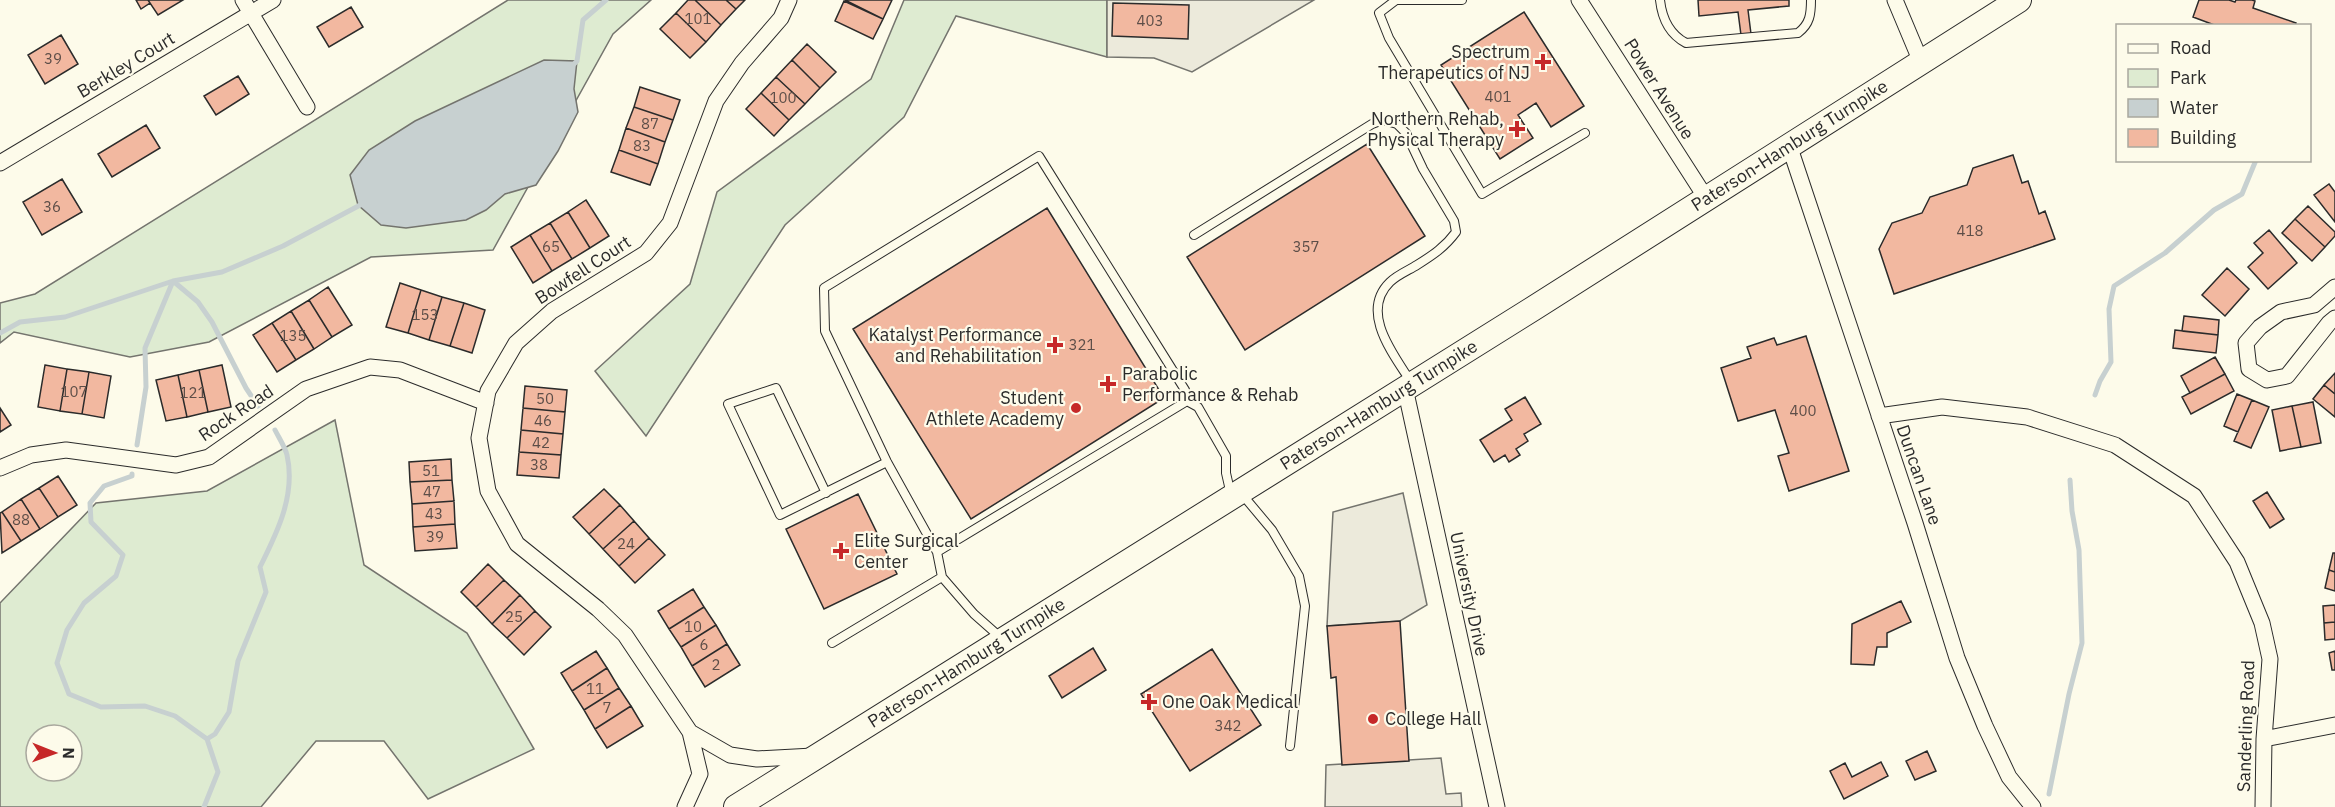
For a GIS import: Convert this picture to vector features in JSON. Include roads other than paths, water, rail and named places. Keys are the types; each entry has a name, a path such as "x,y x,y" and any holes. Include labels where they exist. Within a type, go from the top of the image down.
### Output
{"main road":[{"name":"Paterson-Hamburg Turnpike","path":"736,807 1236,495 2019,0"}],"street":[{"name":"Berkley Court","path":"0,163 247,6 273,0"},
{"name":"Bowfell Court","path":"685,807 700,774 690,732 625,635 598,609 517,544 488,491 479,438 488,391 516,343 552,311 646,253 670,223 716,101 742,63 781,18 789,0"},
{"name":"Power Avenue","path":"1579,0 1706,198"},
{"path":"1895,0 1921,62"},
{"path":"247,6 307,107"},
{"name":"Duncan Lane","path":"1789,145 1916,523 1957,658 2009,777 2033,807"},
{"path":"2333,293 2314,305 2281,312 2260,327 2246,343 2249,369 2267,380 2287,376 2335,318"},
{"name":"Rock Road","path":"0,468 32,455 66,450 176,465 209,457 306,389 370,367 400,370 486,403"},
{"name":"University Drive","path":"1408,386 1497,807"},
{"name":"Sanderling Road","path":"1879,416 1942,407 2027,417 2115,445 2194,496 2237,562 2262,623 2270,659 2263,807"},
{"path":"2265,739 2335,725"},
{"name":"Bowfell Court","path":"690,732 730,755 757,759 819,755"}],"lane":[{"path":"1462,0 1396,0 1379,13 1392,42 1482,194 1585,133"},
{"path":"1660,0 1661,12 1668,26 1678,39 1686,43 1798,33 1806,27 1810,20 1811,0"},
{"path":"1194,235 1372,124 1383,120 1397,124 1406,133 1423,169 1454,221 1456,232 1447,246 1390,282 1379,297 1376,314 1387,345 1408,386"},
{"path":"1004,640 974,614 942,577 938,552 887,462 825,331 824,288 1039,156 1185,390 1187,401"},
{"path":"826,493 776,388 728,404 780,515 826,493 887,462"},
{"path":"1187,401 1198,407 1226,456 1226,473 1236,495 1272,530 1299,576 1303,588 1305,606 1290,746"},
{"path":"938,552 1187,401"},
{"path":"832,643 942,577"}],"water":[{"path":"544,60 577,61 574,89 578,112 558,151 536,185 505,194 486,210 466,220 406,228 381,225 358,205 350,175 369,150 415,121"}],"waterway":[{"path":"573,65 577,61 583,20 606,0"},
{"path":"2095,395 2111,362 2109,309 2114,286 2165,253 2214,210 2242,194 2255,162"},
{"path":"137,445 146,387 145,348 173,281 222,272 283,246 364,203"},
{"path":"0,333 20,322 65,317 173,281 198,302 212,322 246,388 258,406"},
{"path":"207,739 215,734 229,712 238,661 266,592 260,567 273,541 287,499 289,485 287,455 275,430"},
{"path":"132,474 132,476 104,486 90,503 91,522 123,555 116,576 84,603 67,630 57,663 69,694 101,707 145,706 175,716 207,739 218,772 204,807"},
{"path":"2049,794 2069,694 2082,643 2079,550 2072,511 2070,480"}],"place":[{"name":"Spectrum Therapeutics of NJ","path":"1543,62"},
{"name":"Northern Rehab, Physical Therapy","path":"1517,129"},
{"name":"Katalyst Performance and Rehabilitation","path":"1055,345"},
{"name":"Parabolic Performance & Rehab","path":"1108,384"},
{"name":"Student Athlete Academy","path":"1076,408"},
{"name":"Elite Surgical Center","path":"841,551"},
{"name":"One Oak Medical","path":"1149,702"},
{"name":"College Hall","path":"1373,719"}]}
